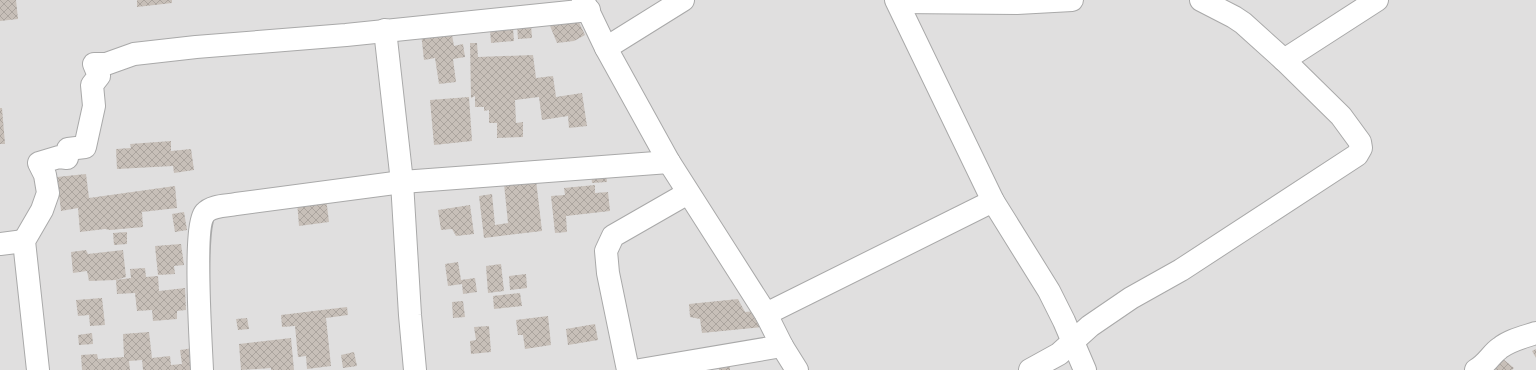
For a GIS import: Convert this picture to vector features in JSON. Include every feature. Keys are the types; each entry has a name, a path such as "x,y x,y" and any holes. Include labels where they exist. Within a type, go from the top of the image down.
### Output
{"street":[{"path":"606,48 683,0"},
{"path":"1072,0 1017,3 897,1 993,201 1049,290 1085,370"},
{"path":"1030,370 1060,354 1090,326 1131,298 1181,270 1357,155 1361,148 1360,142 1340,116 1284,60 1243,23 1201,0"},
{"path":"1284,60 1377,0"},
{"path":"38,370 24,241 42,210 48,193 45,175 39,164 59,157 66,158 68,149 85,147 94,106 92,85 99,76 94,64 106,64 134,54 384,30 586,5 606,48 669,162 766,314 782,346 797,370"},
{"path":"384,30 402,182 415,370"},
{"path":"202,370 198,275 200,221 204,214 210,209 236,204 402,182 669,162"},
{"path":"628,370 608,273 606,251 613,236 688,192"},
{"path":"766,314 993,201"},
{"path":"0,244 24,241"},
{"path":"1476,370 1485,365 1499,348 1509,342 1536,333"},
{"path":"640,370 782,346"}],"shaded area":[{"path":"0,0 1536,0 1536,370 0,370"}],"building":[{"path":"0,0 16,0 18,19 0,21"},
{"path":"137,0 172,0 172,3 137,7"},
{"path":"575,14 585,35 574,41 557,43 548,21"},
{"path":"531,25 532,38 518,39 517,26"},
{"path":"513,28 514,41 491,43 490,30"},
{"path":"451,29 454,46 463,44 465,57 453,59 456,82 439,84 435,58 424,60 421,33"},
{"path":"470,43 477,43 478,57 533,55 536,78 553,76 556,97 582,93 587,126 569,128 568,116 542,120 539,97 515,100 516,123 523,122 523,137 497,138 497,123 489,123 489,110 484,111 484,107 475,107 475,96 471,98"},
{"path":"469,97 472,141 434,145 430,100"},
{"path":"0,108 2,108 5,144 0,144"},
{"path":"171,141 171,151 191,149 194,170 174,173 173,166 117,169 116,149 131,148 130,144"},
{"path":"606,172 607,182 592,183 591,173"},
{"path":"86,174 89,198 175,186 177,208 142,212 143,227 80,232 78,208 61,211 57,177"},
{"path":"536,180 542,231 484,238 479,196 492,194 495,225 508,223 504,184"},
{"path":"595,185 595,193 608,192 610,211 566,216 567,232 555,233 551,196 565,195 564,188"},
{"path":"326,198 329,222 299,226 297,201"},
{"path":"470,205 474,234 456,236 452,229 441,230 438,210"},
{"path":"184,212 187,230 175,232 172,214"},
{"path":"127,232 127,244 114,245 113,233"},
{"path":"181,244 184,265 174,266 175,274 158,275 155,246"},
{"path":"86,250 88,254 123,250 126,277 116,280 89,281 87,271 73,273 71,252"},
{"path":"458,262 461,280 475,278 477,292 463,294 462,284 448,286 445,264"},
{"path":"501,264 504,291 488,293 486,266"},
{"path":"145,268 146,277 158,276 159,291 185,288 186,310 177,311 177,319 153,321 152,310 137,311 135,293 117,294 116,280 131,278 130,269"},
{"path":"526,274 527,288 510,290 509,276"},
{"path":"520,293 522,306 494,309 493,296"},
{"path":"102,298 105,325 90,326 89,315 78,316 76,300"},
{"path":"738,299 745,312 756,311 763,327 702,333 700,319 690,317 689,304"},
{"path":"463,301 465,317 453,318 452,302"},
{"path":"347,307 348,315 326,318 331,366 307,369 306,356 298,357 295,326 282,327 281,315"},
{"path":"548,316 551,345 525,349 523,335 518,335 516,320"},
{"path":"247,318 249,329 238,330 236,319"},
{"path":"595,324 598,340 568,345 566,329"},
{"path":"489,326 491,352 471,354 470,341 476,340 474,327"},
{"path":"149,332 152,358 170,356 171,365 182,364 180,350 194,348 195,370 143,370 142,360 129,361 130,370 82,370 81,355 97,354 98,359 124,357 123,334"},
{"path":"92,333 93,344 79,345 78,335"},
{"path":"291,338 294,370 271,370 271,368 241,370 239,344"},
{"path":"1536,349 1536,358 1532,351"},
{"path":"354,352 357,366 343,368 341,355"},
{"path":"1503,359 1514,368 1512,370 1495,370"},
{"path":"730,367 730,370 719,370 719,368"}]}
